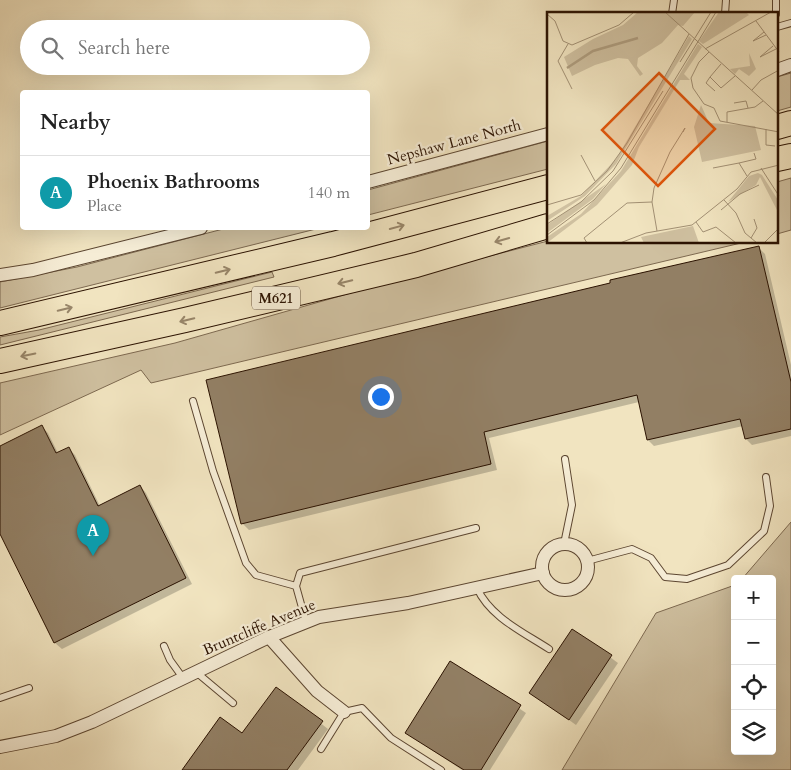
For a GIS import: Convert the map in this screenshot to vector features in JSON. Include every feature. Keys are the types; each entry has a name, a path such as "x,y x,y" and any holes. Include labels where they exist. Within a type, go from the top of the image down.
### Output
{"highway":[{"path":"778,127 791,124"},
{"path":"778,159 791,156"},
{"name":"M621","path":"0,323 333,244 547,187"},
{"name":"M621","path":"0,361 185,320 416,265 547,226"}],"street":[{"path":"778,70 791,65"},
{"name":"Nepshaw Lane North","path":"370,181 547,134"},
{"path":"0,275 34,270 193,230"},
{"path":"564,544 577,547 588,561 588,570 585,578 579,585 571,589 562,590 554,587 547,581 543,573 542,564 545,555 551,548 564,544"},
{"name":"Bruntcliffe Avenue","path":"0,747 56,736 92,722 269,638 319,617 408,603 543,573"},
{"path":"269,638 317,691 344,712"}],"lane":[{"path":"778,28 791,23"},
{"path":"193,402 212,471 246,562 256,575 296,586"},
{"path":"564,544 572,505 565,459"},
{"path":"588,561 632,549 651,558 665,577 687,579 728,565 764,531 770,506 766,478"},
{"path":"306,622 296,586 300,574 476,528"},
{"path":"477,588 482,600 494,613 549,648"},
{"path":"164,646 170,660 183,678"},
{"path":"196,672 233,702"},
{"path":"0,698 29,688"},
{"path":"321,749 344,712 362,708 391,738 441,770"}],"shaded area":[{"path":"791,73 791,107 778,111 778,77"},
{"path":"547,141 547,169 370,214 370,189"},
{"path":"791,178 791,230 778,234 778,182"},
{"path":"219,230 312,230 0,308 0,282 77,267"},
{"path":"547,241 547,244 737,244 151,383 141,370 0,435 0,383 175,343 393,281"},
{"path":"272,272 274,277 0,345 0,337 39,330"},
{"path":"791,522 791,770 562,770 656,613 731,586 731,755 776,755 776,575 745,575"}],"building":[{"path":"759,246 791,382 791,429 745,439 740,419 647,440 637,395 484,432 491,464 241,524 206,380 610,283 610,280"},
{"path":"42,425 56,453 69,447 98,506 140,485 186,578 54,643 0,534 0,446"},
{"path":"572,629 612,655 569,720 529,693"},
{"path":"450,661 521,705 481,770 464,770 405,733"},
{"path":"276,687 323,721 287,770 182,770 220,717 242,733"}],"place":[{"name":"Phoenix Bathrooms","path":"93,556"}]}
